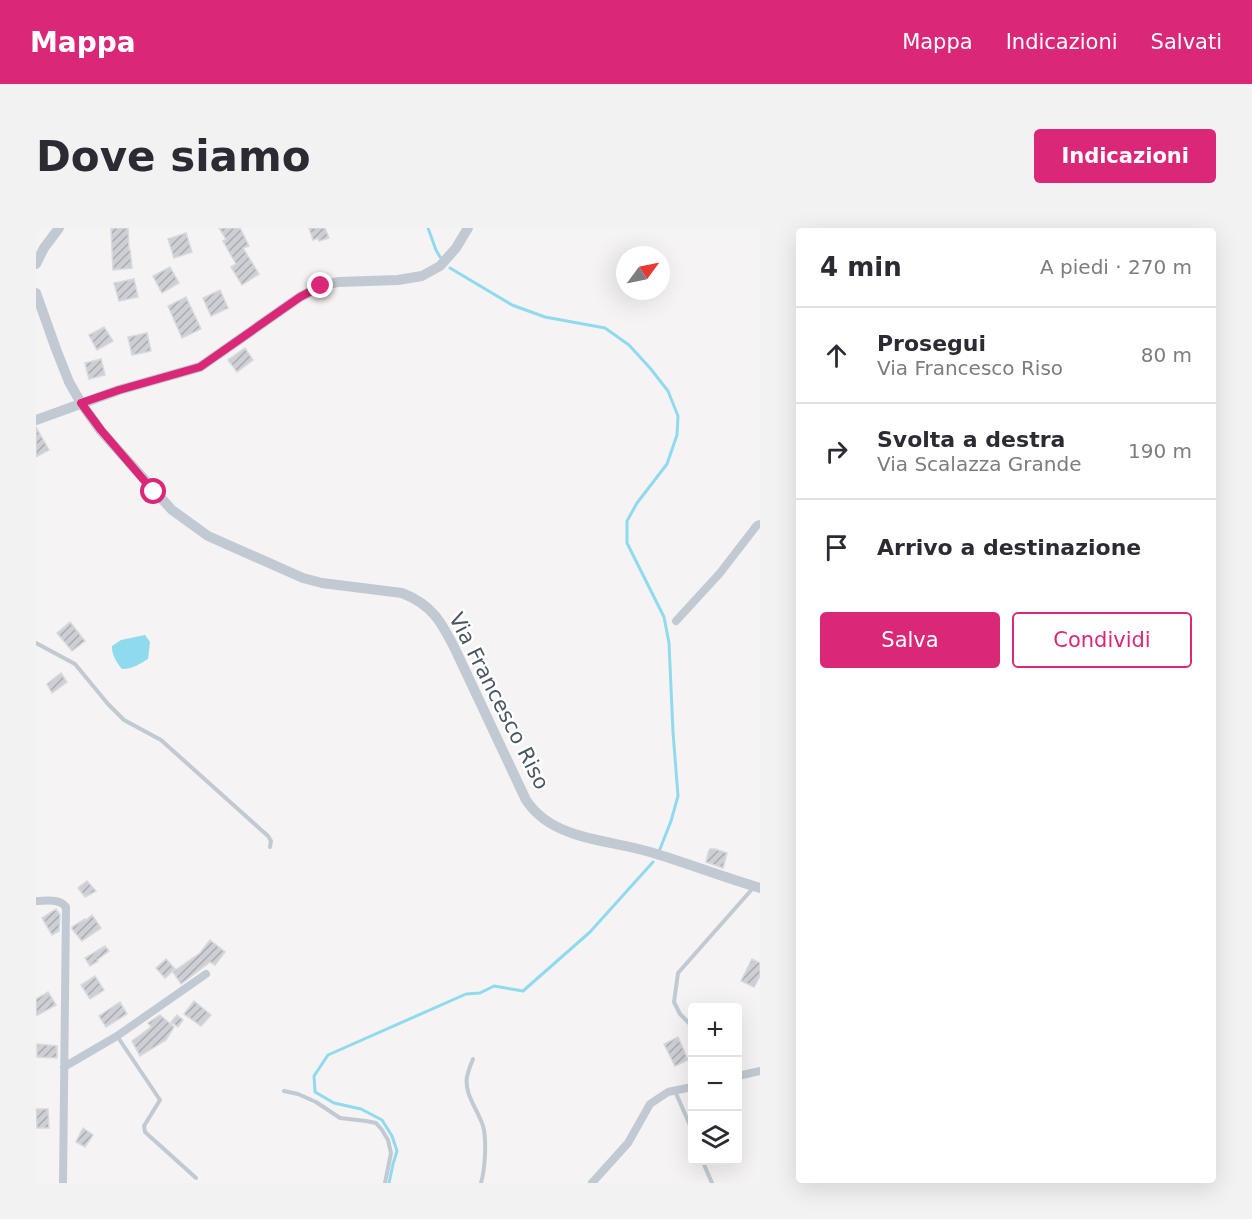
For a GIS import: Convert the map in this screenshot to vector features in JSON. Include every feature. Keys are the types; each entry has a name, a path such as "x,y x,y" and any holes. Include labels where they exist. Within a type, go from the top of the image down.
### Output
{"street":[{"path":"36,264 44,248 59,228"},
{"path":"36,420 119,390 200,367 300,297 321,286 338,282 398,280 422,276 440,266 456,248 468,228"},
{"name":"Via Francesco Riso","path":"36,292 69,382 81,403 101,430 160,498 183,519 208,536 303,578 322,583 402,593 410,596 436,615 446,630 526,800 547,821 570,833 649,852 758,887"},
{"path":"676,621 720,573 760,524"},
{"path":"36,901 59,901 66,907 63,1183"},
{"path":"64,1067 117,1036 206,974"},
{"path":"742,1075 760,1071"},
{"path":"592,1183 628,1143 650,1104 668,1092 688,1088"}],"lane":[{"path":"36,643 75,664 124,720 161,740 268,836 271,841 270,847"},
{"path":"688,1021 680,1014 674,1002 678,973 758,887"},
{"path":"117,1036 160,1100 144,1126 145,1132 196,1178"},
{"path":"473,1059 467,1076 467,1089 484,1127 481,1183"},
{"path":"284,1090 316,1102 340,1118 376,1123 388,1140 391,1153 385,1183"},
{"path":"674,1091 688,1120"},
{"path":"704,1165 712,1183"}],"water":[{"path":"145,635 150,642 148,659 133,667 122,669 112,652 112,646 121,640"}],"building":[{"path":"111,228 128,228 132,268 113,270"},
{"path":"219,228 240,228 249,246 243,248 259,274 242,285 231,267 236,264 223,241 226,239"},
{"path":"309,228 325,228 329,238 313,240"},
{"path":"186,233 192,252 174,258 168,239"},
{"path":"170,267 179,283 162,293 153,276"},
{"path":"134,279 138,297 119,301 114,283"},
{"path":"220,290 228,308 211,316 203,298"},
{"path":"186,297 201,329 182,338 168,306"},
{"path":"104,327 113,341 97,350 89,335"},
{"path":"147,333 151,351 132,355 128,337"},
{"path":"245,348 253,360 237,372 228,360"},
{"path":"101,359 105,375 89,379 85,363"},
{"path":"36,427 49,450 36,457"},
{"path":"70,622 85,641 72,651 57,633"},
{"path":"61,673 67,682 52,693 47,684"},
{"path":"710,849 727,853 723,868 706,862"},
{"path":"87,881 96,891 85,897 78,888"},
{"path":"56,909 60,915 59,931 52,935 42,918"},
{"path":"92,915 101,928 82,941 72,927"},
{"path":"210,940 225,952 215,965 210,962 181,984 173,972 200,953"},
{"path":"105,946 109,951 90,966 85,958"},
{"path":"166,959 175,969 165,978 156,968"},
{"path":"752,959 760,963 760,976 754,987 741,981"},
{"path":"95,976 104,990 90,999 81,985"},
{"path":"48,992 56,1005 36,1016 36,999"},
{"path":"194,1001 211,1015 201,1026 184,1014"},
{"path":"120,1002 127,1014 106,1027 99,1016"},
{"path":"160,1015 174,1027 166,1040 140,1056 132,1041 151,1027 148,1023"},
{"path":"177,1015 183,1020 178,1027 171,1022"},
{"path":"678,1037 688,1060 675,1066 664,1044"},
{"path":"37,1044 57,1046 57,1058 37,1057"},
{"path":"36,1109 48,1109 49,1128 37,1128"},
{"path":"83,1128 93,1135 85,1147 76,1142"}],"waterway":[{"path":"428,228 440,257"},
{"path":"450,268 512,305 545,317 605,328 629,345 650,368 668,391 678,416 677,435 667,464 637,503 627,521 627,543 664,617 669,643 678,796 660,849"},
{"path":"389,1183 397,1151 392,1136 382,1120 361,1109 334,1103 315,1092 314,1076 328,1055 466,994 480,993 494,986 523,991 590,932 653,862"}],"route":[{"path":"154,492 81,403 200,367 300,297 321,286"}]}
